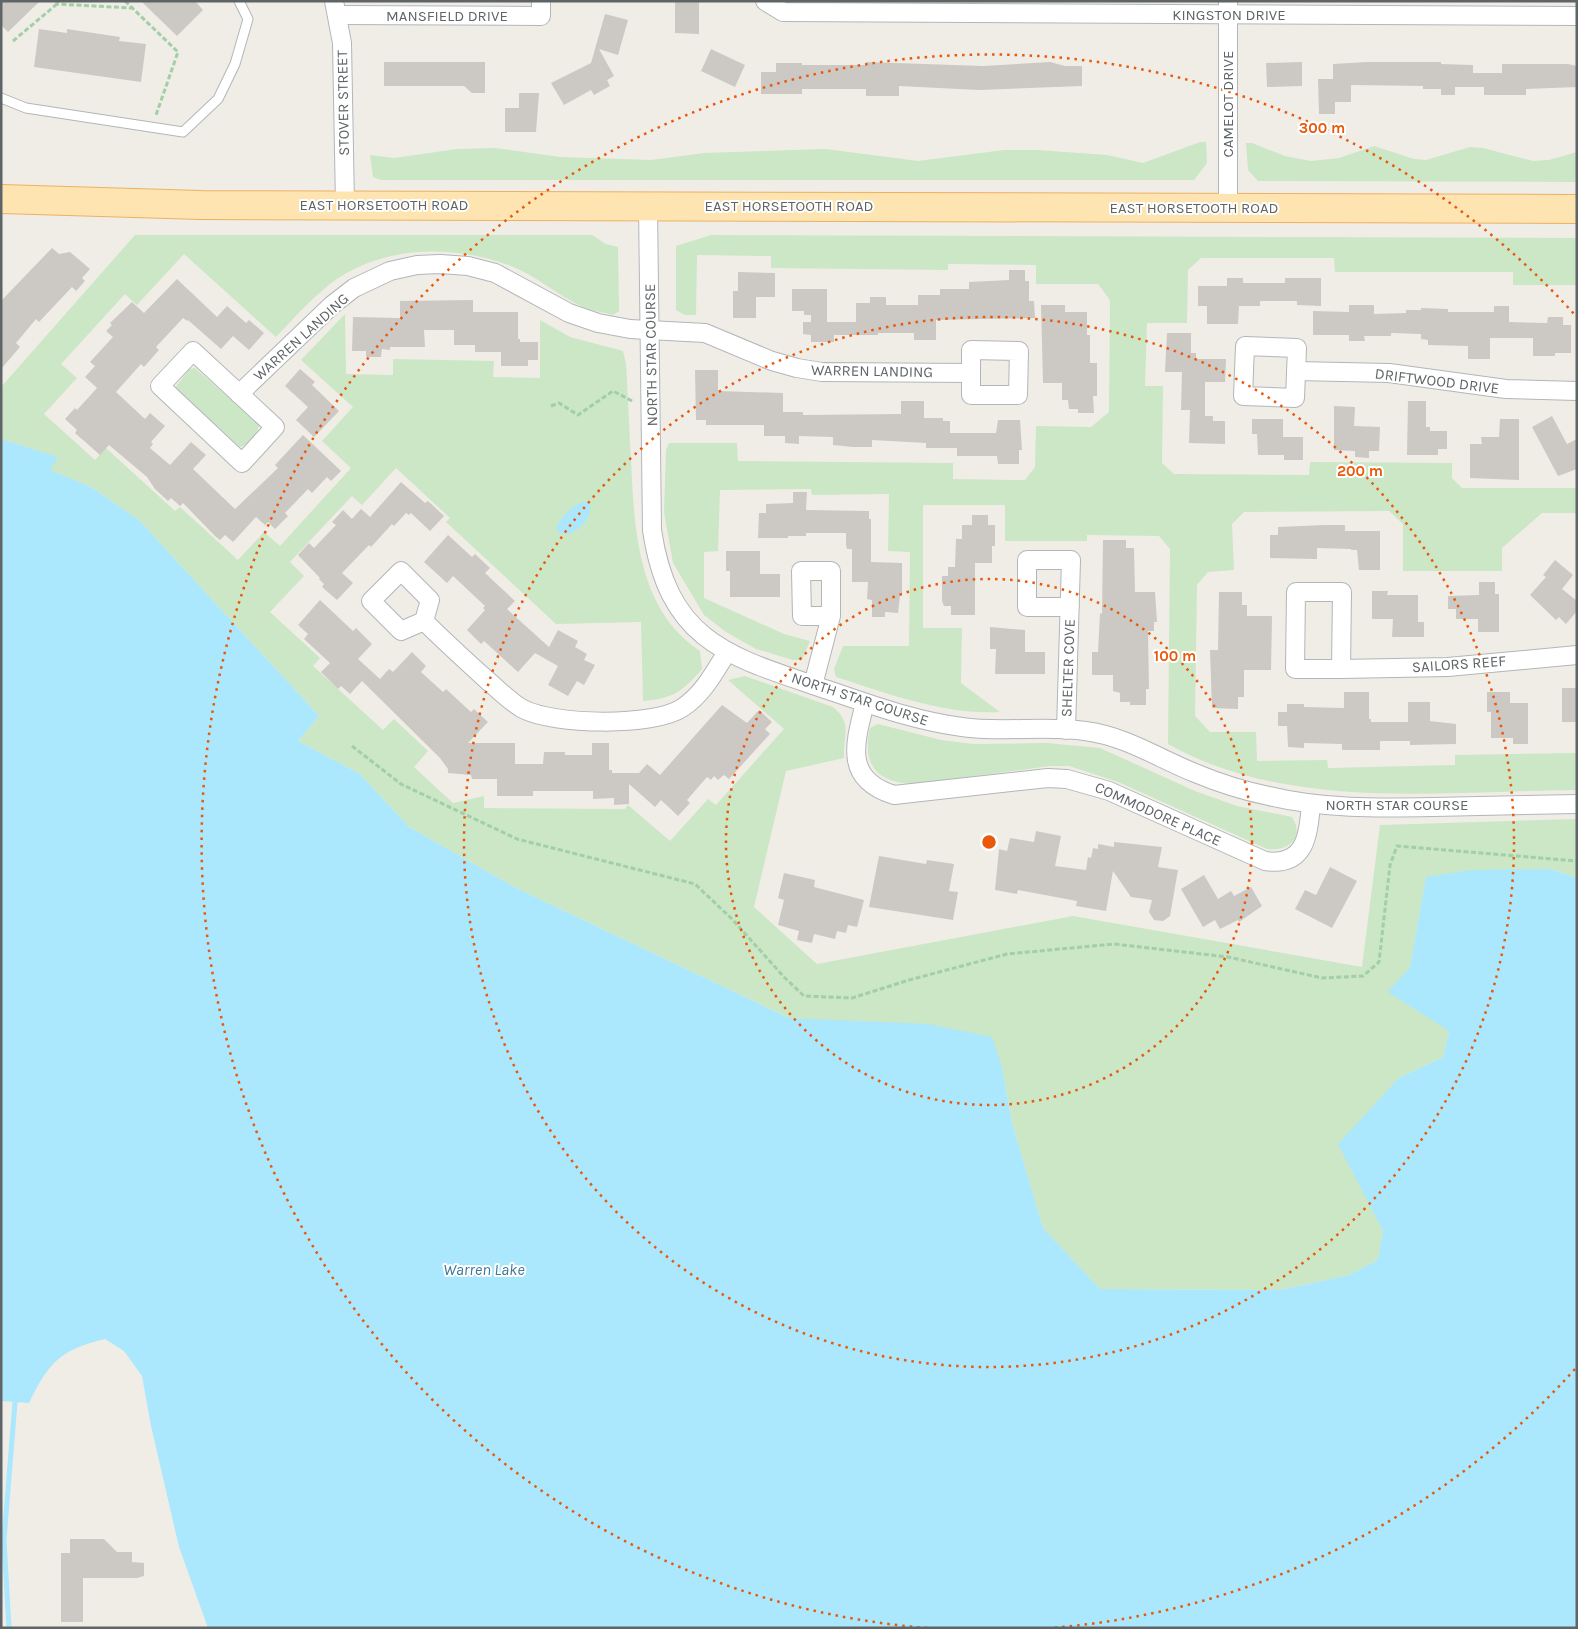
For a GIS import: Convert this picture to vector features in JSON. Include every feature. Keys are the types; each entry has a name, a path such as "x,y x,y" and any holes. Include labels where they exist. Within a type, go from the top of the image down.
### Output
{"main road":[{"name":"EAST HORSETOOTH ROAD","path":"1,199 201,205 1577,209"}],"street":[{"name":"MANSFIELD DRIVE","path":"336,8 541,16 541,1"},
{"name":"KINGSTON DRIVE","path":"765,1 784,12 995,8 1459,8 1577,16"},
{"name":"STOVER STREET","path":"336,8 343,66 344,205"},
{"name":"CAMELOT DRIVE","path":"1228,8 1228,208"},
{"name":"NORTH STAR COURSE","path":"648,206 652,530 657,560 665,585 678,607 694,627 727,652 745,661 865,703 928,721 961,727 1086,731 1115,738 1194,773 1232,787 1310,805 1362,808 1577,804"},
{"name":"WARREN LANDING","path":"239,394 332,305 354,288 390,271 417,265 440,264 468,266 495,273 569,313 598,323 651,331 688,331 705,334 772,362 822,372 971,373"},
{"name":"WARREN LANDING","path":"192,351 239,394 275,427 242,463 160,386 192,351"},
{"name":"DRIFTWOOD DRIVE","path":"1296,371 1389,372 1506,389 1577,391"},
{"name":"SAILORS REEF","path":"1342,669 1342,592 1296,592 1295,669 1342,669 1448,667 1577,655"},
{"name":"SHELTER COVE","path":"1066,730 1070,607"},
{"path":"813,685 831,616"},
{"path":"424,621 509,699 523,709 542,716 562,720 649,720 666,716 681,709 698,695 727,652"},
{"name":"COMMODORE PLACE","path":"865,703 855,744 856,760 861,772 871,784 894,795 1048,778 1068,779 1109,791 1265,861 1276,863 1289,859 1304,844 1308,835 1310,805"}],"lane":[{"path":"1,98 26,108 183,132 218,99 235,64 248,19 238,1"}],"path":[{"path":"125,1 178,52 152,128"},
{"path":"13,40 56,2 132,8"},
{"path":"551,406 559,404 578,415 613,391 651,412"},
{"path":"352,746 401,784 517,839 695,884 732,919 784,977 804,996 852,998 909,980 1007,954 1114,944 1228,957 1322,978 1363,976 1379,962 1390,865 1397,846 1577,861"}],"green space":[{"path":"1200,142 1206,142 1207,163 1194,180 381,180 373,177 370,155 394,158 457,149 495,148 560,157 651,160 704,153 826,149 918,161 1004,150 1037,150 1107,155 1143,163"},
{"path":"1246,143 1252,143 1285,156 1311,161 1339,158 1374,146 1414,159 1426,160 1470,147 1483,148 1533,161 1549,160 1577,152 1577,182 1258,181 1248,170"},
{"path":"135,235 592,235 606,244 618,247 619,311 613,315 583,307 530,275 511,266 465,254 418,252 394,255 350,271 323,290 276,337 184,254 137,305 125,294 61,364 77,378 44,414 95,460 106,448 175,511 180,507 238,560 264,532 280,546 351,468 322,441 353,407 301,360 345,314 346,374 393,375 393,359 494,361 493,377 540,378 540,320 570,337 623,351 626,364 634,512 643,565 651,590 663,613 679,634 700,651 702,669 683,688 670,696 643,701 641,622 556,624 446,522 450,518 396,468 362,505 352,496 290,562 304,576 270,612 320,658 313,666 383,730 394,719 428,751 414,767 453,803 484,796 484,808 625,809 628,805 670,841 708,799 716,805 784,729 728,680 745,676 833,707 845,724 844,758 786,771 754,907 817,964 1073,916 1362,967 1380,825 1577,819 1577,878 1551,869 1426,878 1410,967 1449,1031 1443,1057 1399,1078 1365,1195 1383,1231 1378,1260 1349,1275 1280,1290 1100,1289 1043,1228 1012,1123 1002,1067 850,1022 789,1018 516,888 409,827 360,774 298,741 319,716 139,520 91,487 49,470 57,457 1,439 1,387"},
{"path":"711,235 1577,238 1577,285 1513,285 1513,272 1335,272 1334,258 1201,258 1188,270 1187,323 1147,323 1145,386 1163,386 1162,463 1174,474 1309,475 1310,462 1452,463 1452,478 1462,488 1577,488 1577,513 1542,513 1502,548 1502,571 1403,571 1403,524 1389,511 1244,512 1232,524 1234,570 1208,572 1197,585 1195,716 1210,732 1256,732 1257,761 1327,760 1328,768 1455,765 1455,755 1577,753 1577,790 1421,794 1315,789 1264,780 1215,766 1168,744 1170,549 1159,536 1087,535 1087,541 1005,541 1005,505 923,505 923,628 962,628 961,683 1000,712 979,712 937,707 836,677 834,669 843,646 909,646 910,552 888,551 889,494 812,495 811,489 720,490 718,551 704,552 704,598 784,634 810,641 802,660 793,660 756,649 726,632 704,615 673,563 664,512 666,450 669,443 737,443 738,461 953,463 953,479 1025,480 1035,467 1036,426 1091,427 1109,412 1110,300 1098,284 1036,284 1036,265 948,264 948,270 771,268 771,256 697,255 696,315 685,315 676,310 676,246"},
{"path":"195,368 259,425 255,435 246,444 240,447 175,388 189,369"},
{"path":"878,724 941,740 973,744 1047,743 1100,748 1195,791 1237,806 1292,817 1296,824 1296,837 1293,842 1282,848 1267,849 1118,782 1069,766 1050,766 918,784 893,781 876,771 868,754 870,728"}],"water":[{"name":"Warren Lake","path":"1,439 58,457 50,470 91,487 139,520 319,716 298,741 360,774 409,827 516,888 789,1018 928,1024 992,1037 1002,1067 1012,1123 1043,1228 1100,1289 1280,1290 1349,1275 1378,1260 1383,1231 1338,1144 1399,1078 1443,1057 1449,1031 1388,992 1410,967 1426,877 1471,870 1551,869 1577,878 1577,1628 208,1628 179,1547 151,1426 142,1376 124,1351 105,1339 77,1348 66,1353 50,1368 29,1403 1,1401"},
{"path":"582,502 589,503 589,515 586,520 581,526 570,533 558,532 557,525 562,518"}],"building":[{"path":"1,1 40,1 8,32 1,25"},
{"path":"141,1 195,1 203,10 177,36"},
{"path":"675,1 699,1 699,34 675,33"},
{"path":"605,14 628,20 618,55 599,49 614,76 607,80 610,86 594,95 591,90 564,105 551,83 591,63"},
{"path":"39,29 67,33 67,29 120,37 119,41 146,44 141,82 34,67"},
{"path":"711,49 745,65 735,87 701,71"},
{"path":"384,62 485,62 485,93 472,93 464,86 384,86"},
{"path":"866,62 983,66 1050,62 1065,66 1082,66 1082,86 979,90 899,86 899,96 866,96 866,89 802,89 802,94 761,94 761,72 776,72 776,63 866,65"},
{"path":"1302,62 1302,86 1267,87 1266,63"},
{"path":"1441,62 1441,64 1473,65 1473,73 1502,73 1502,64 1568,64 1577,66 1577,87 1526,89 1526,95 1484,95 1484,87 1455,87 1455,95 1441,95 1441,89 1423,89 1423,86 1351,85 1351,102 1335,102 1335,114 1319,114 1318,79 1333,79 1333,64"},
{"path":"519,93 539,93 536,132 505,132 505,108 519,108"},
{"path":"52,248 59,254 70,252 90,269 82,278 85,281 76,291 72,287 39,322 36,319 16,343 20,347 1,369 1,301"},
{"path":"1009,270 1025,270 1025,281 1029,281 1029,301 1034,301 1035,318 936,320 936,340 914,340 914,333 878,333 878,335 834,335 834,342 811,342 811,335 803,334 803,322 811,322 811,315 804,315 804,311 792,311 792,289 827,289 827,322 856,322 856,303 870,303 870,297 886,297 886,305 918,305 918,295 940,295 940,289 969,289 969,282 1009,280"},
{"path":"738,272 775,273 775,297 756,297 756,318 733,318 733,291 738,291"},
{"path":"1227,278 1243,278 1243,283 1285,283 1285,278 1321,278 1321,306 1297,305 1297,301 1260,301 1260,306 1239,306 1238,324 1207,324 1207,306 1198,306 1198,286 1227,286"},
{"path":"177,279 217,317 227,306 246,323 249,320 264,333 249,350 233,336 221,349 188,320 183,318 156,347 159,350 144,367 141,364 116,392 145,419 150,413 165,426 151,442 153,444 150,448 170,465 191,442 206,455 193,469 235,509 278,468 275,465 303,435 341,471 331,481 327,477 312,493 308,489 285,513 288,516 275,529 268,522 265,525 256,517 233,542 225,535 220,540 183,503 180,506 171,498 168,501 155,489 147,477 109,445 100,455 75,433 77,430 65,419 75,408 77,410 97,388 85,377 95,366 90,362 113,337 106,331 112,325 110,323 132,302 144,313"},
{"path":"473,300 473,312 518,312 518,339 520,339 520,342 538,342 538,360 528,360 528,366 501,366 501,352 475,352 475,345 454,345 454,330 424,330 425,347 390,347 390,350 382,349 381,357 366,357 366,351 352,351 353,317 400,318 400,301"},
{"path":"1041,305 1065,305 1065,312 1087,312 1087,335 1090,335 1090,363 1097,363 1097,396 1093,396 1094,413 1078,413 1078,409 1069,409 1068,400 1062,400 1062,383 1043,383"},
{"path":"1349,305 1374,305 1374,314 1406,313 1406,310 1421,310 1421,308 1448,309 1448,312 1494,312 1494,306 1509,306 1509,322 1547,323 1548,317 1563,317 1563,325 1571,325 1571,353 1555,353 1555,356 1533,356 1533,338 1490,338 1490,359 1468,359 1468,346 1428,345 1428,340 1421,339 1421,334 1391,333 1391,336 1364,336 1365,341 1349,341 1349,335 1313,335 1313,311 1349,312"},
{"path":"1167,333 1191,333 1191,353 1196,353 1196,359 1226,359 1225,382 1205,382 1205,416 1213,416 1213,421 1225,421 1225,444 1189,443 1190,410 1181,410 1182,372 1165,372"},
{"path":"300,369 315,382 312,385 339,411 314,437 296,420 308,407 285,386"},
{"path":"695,370 718,370 718,391 783,393 783,412 803,412 803,415 901,414 901,401 924,401 924,418 943,418 943,421 950,421 950,433 996,433 998,420 1020,420 1022,450 1019,450 1019,464 998,464 997,456 957,456 957,448 926,448 926,443 872,440 872,447 853,447 833,445 833,437 799,436 799,444 785,443 785,436 764,436 764,425 706,425 706,420 696,420"},
{"path":"1408,401 1426,401 1426,427 1430,427 1430,431 1447,431 1447,449 1438,449 1438,455 1407,455"},
{"path":"1334,406 1355,407 1354,426 1380,427 1379,451 1369,451 1369,458 1355,457 1355,451 1334,450"},
{"path":"1552,416 1567,444 1577,439 1577,469 1558,476 1532,427"},
{"path":"1252,419 1283,419 1283,437 1303,437 1303,460 1284,460 1284,455 1258,455 1257,434 1252,434"},
{"path":"1500,419 1519,419 1519,480 1470,478 1470,444 1482,444 1481,437 1499,437"},
{"path":"401,482 425,503 428,501 444,516 430,531 411,513 409,515 406,513 394,526 392,524 371,547 369,545 342,573 353,583 337,600 322,587 324,584 320,578 298,555 309,543 314,548 336,525 332,522 343,510 352,519 361,509 370,517"},
{"path":"793,492 807,492 806,510 869,511 869,519 871,519 871,562 902,563 902,596 900,596 898,613 885,612 885,617 872,617 872,600 867,599 868,582 852,582 852,549 847,549 846,533 806,533 806,536 788,536 788,538 758,538 759,513 766,513 766,504 793,503"},
{"path":"972,515 988,515 988,525 995,525 995,546 992,546 992,563 975,563 975,615 951,615 951,606 944,606 942,601 942,576 948,576 948,567 955,567 956,539 962,539 962,525 972,525"},
{"path":"1345,525 1345,531 1380,531 1380,570 1359,570 1357,550 1351,549 1317,548 1317,559 1270,558 1270,535 1278,535 1278,527"},
{"path":"448,535 472,557 475,554 490,568 485,573 515,601 507,609 549,647 558,630 578,641 575,647 587,654 584,660 595,665 584,685 577,681 568,696 548,685 558,666 535,653 518,672 484,641 481,644 467,630 485,610 483,608 485,606 453,576 447,583 424,562"},
{"path":"1103,540 1126,540 1126,548 1134,548 1135,592 1155,592 1157,622 1154,622 1154,631 1148,631 1149,689 1146,689 1146,705 1130,705 1130,702 1120,702 1120,693 1113,691 1113,675 1092,675 1092,652 1098,652 1100,613 1102,614"},
{"path":"726,551 760,551 760,574 780,574 780,597 730,597 730,571 726,571"},
{"path":"1555,560 1573,575 1562,589 1577,601 1577,611 1566,624 1559,617 1556,620 1530,595 1546,577 1543,575"},
{"path":"1479,582 1495,582 1495,594 1499,594 1499,632 1478,632 1478,619 1456,619 1456,609 1448,609 1448,596 1479,595"},
{"path":"1372,591 1388,591 1387,595 1418,595 1418,622 1424,622 1424,637 1392,637 1393,619 1372,619"},
{"path":"1219,592 1242,592 1242,605 1247,605 1247,616 1272,616 1271,670 1244,670 1244,697 1238,697 1238,709 1212,708 1210,650 1218,650"},
{"path":"320,600 353,631 356,628 372,644 358,659 380,679 389,669 393,672 412,652 426,666 421,672 443,692 446,689 471,712 474,709 488,722 468,743 515,743 515,764 543,764 544,752 565,752 565,755 592,755 592,743 609,743 609,770 612,770 612,773 639,773 647,764 660,775 722,705 747,723 759,710 772,722 765,729 770,734 729,779 724,775 718,780 714,776 711,780 707,777 687,800 690,803 678,816 661,800 655,807 629,784 629,804 614,805 614,798 593,799 593,791 533,791 533,796 497,796 497,779 472,779 471,775 448,773 448,769 440,758 362,681 350,694 341,686 338,689 321,672 330,663 304,639 308,634 298,625"},
{"path":"990,627 1025,630 1025,652 1045,652 1045,674 995,674 996,649 990,649"},
{"path":"1562,688 1577,688 1577,722 1562,722"},
{"path":"1344,692 1369,692 1369,719 1371,719 1371,722 1408,722 1408,702 1430,702 1430,721 1456,724 1456,744 1410,745 1410,741 1380,741 1380,750 1342,750 1342,744 1304,743 1304,748 1288,747 1287,726 1278,726 1278,712 1287,712 1287,704 1304,704 1304,707 1344,708"},
{"path":"1487,692 1510,692 1510,703 1528,703 1528,744 1513,744 1513,738 1491,738 1491,712 1487,712"},
{"path":"1036,831 1061,836 1055,866 1086,870 1088,857 1091,858 1093,848 1098,849 1098,844 1114,847 1114,842 1162,847 1158,867 1178,870 1170,916 1163,921 1154,920 1149,912 1152,900 1131,897 1113,871 1106,911 1076,906 1077,901 1018,890 1017,894 995,890 999,849 1007,851 1010,838 1034,842"},
{"path":"879,856 926,864 927,860 954,864 949,891 958,892 953,920 869,907"},
{"path":"1330,867 1357,881 1332,928 1295,909 1305,890 1316,895"},
{"path":"784,873 815,880 814,887 864,900 857,927 848,925 846,933 837,931 835,939 814,934 812,943 797,940 799,931 778,925 784,900 778,898"},
{"path":"1204,875 1218,899 1231,891 1234,896 1251,887 1262,906 1239,922 1238,920 1220,929 1215,920 1203,927 1181,889"},
{"path":"70,1539 104,1539 117,1552 132,1552 132,1562 144,1563 144,1576 137,1578 83,1578 83,1622 61,1622 61,1553 70,1553"}],"waterway":[{"path":"9,1628 4,1540 15,1402"}]}
